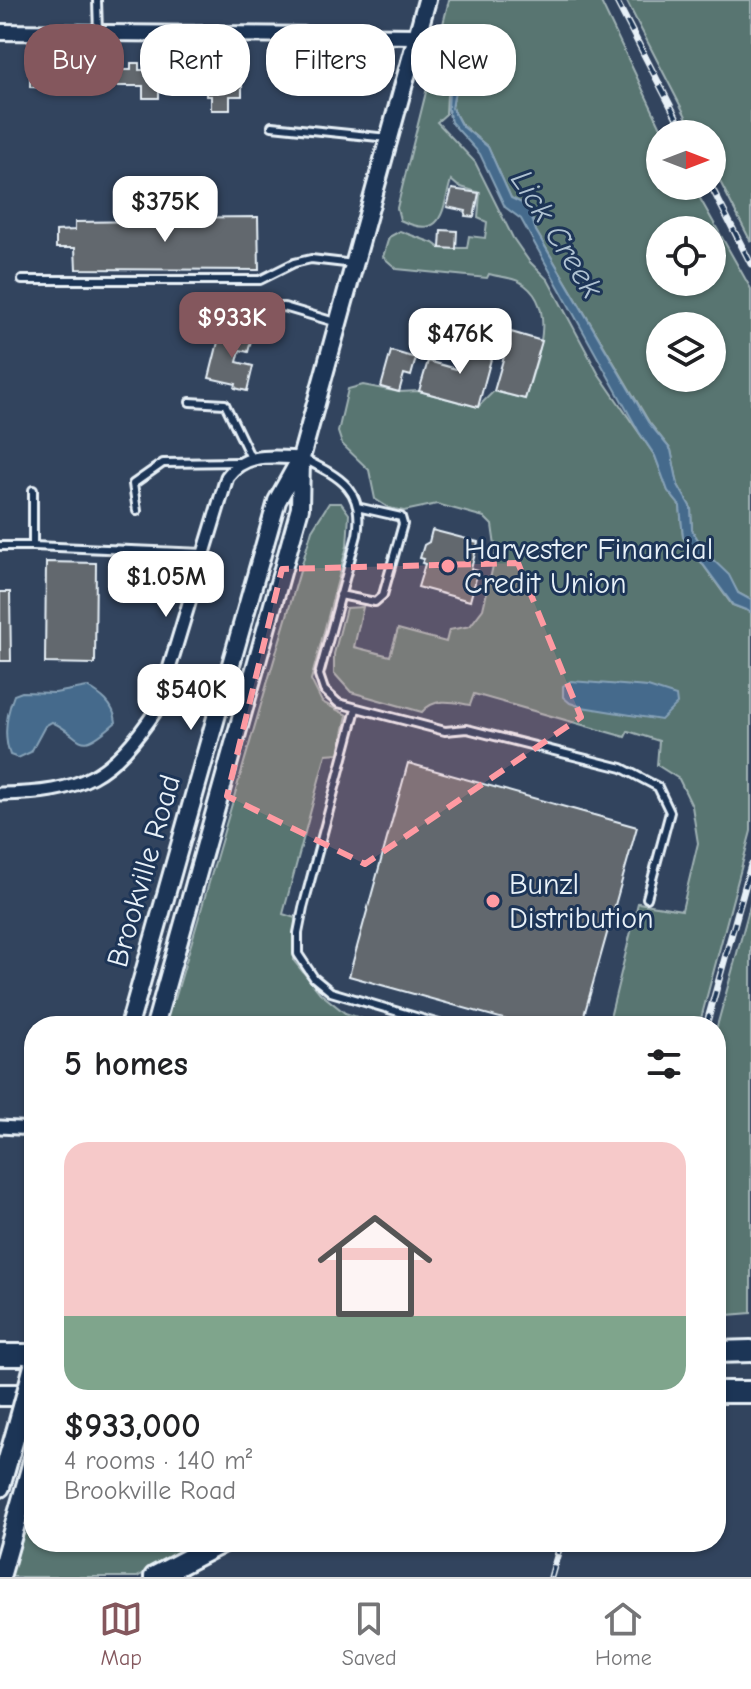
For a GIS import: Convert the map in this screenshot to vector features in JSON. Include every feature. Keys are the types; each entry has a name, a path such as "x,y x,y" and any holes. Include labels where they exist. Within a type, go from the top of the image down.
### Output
{"highway":[{"path":"726,1352 751,1351"},
{"path":"0,1355 24,1355"},
{"path":"726,1392 751,1392"},
{"path":"0,1395 24,1395"},
{"path":"163,1574 204,1552"}],"main road":[{"name":"Brookville Road","path":"421,24 427,0"},
{"name":"Brookville Road","path":"132,1016 277,501 301,458 411,60"},
{"name":"Brookville Road","path":"158,1016 300,508 301,458"},
{"path":"0,1487 24,1403"},
{"path":"0,1577 24,1493"}],"street":[{"path":"0,32 24,32"},
{"path":"124,33 411,36"},
{"path":"0,794 30,794 92,780 114,764 137,739 157,709 225,482 233,469 246,460 301,458"},
{"path":"0,1127 24,1128"}],"lane":[{"path":"97,0 98,24"},
{"path":"272,126 388,138"},
{"path":"22,280 260,280 294,263 311,259 354,264"},
{"path":"219,308 284,307 338,323"},
{"path":"137,511 133,484 163,463 246,460 225,404 190,402"},
{"path":"301,458 340,477 357,507 358,529 319,675 324,690 338,703 356,709 445,731 467,729 622,768 658,787 670,812 647,898"},
{"path":"33,490 33,546"},
{"path":"340,595 375,602 383,595 403,524 401,517 357,507"},
{"path":"0,546 204,553"},
{"path":"356,709 303,908 298,954 314,978 331,992 412,1016"}],"highlighted area":[{"path":"518,563 581,717 365,864 227,796 282,569"}],"green space":[{"path":"449,0 600,0 657,120 646,120 646,200 701,200 710,216 646,216 646,296 726,296 726,245 751,289 751,600 738,593 728,575 706,553 692,530 691,508 678,485 671,450 649,422 536,231 528,206 511,198 488,147 461,124 452,108 454,96 516,96 516,24 443,24"},
{"path":"626,0 751,0 751,242 726,193 726,120 688,120"},
{"path":"425,96 447,96 446,114 437,122 475,162 513,238 529,261 548,280 598,373 655,456 668,491 680,506 683,537 732,605 751,612 751,831 702,1016 610,1016 638,903 682,910 698,843 692,806 679,779 657,765 659,741 628,731 625,737 474,694 470,705 438,702 422,712 351,692 334,673 334,654 346,608 363,607 354,647 390,656 398,629 446,642 449,630 470,626 483,609 496,553 492,525 484,517 437,504 404,511 389,508 375,499 369,470 342,444 338,432 348,389 363,385 399,392 419,391 478,407 494,391 525,399 539,353 542,320 539,305 532,292 520,282 489,274 487,278 397,269 383,257 389,237 400,231 440,248 467,248 469,236 485,238 487,222 478,218 480,193 458,186 451,180 439,219 425,227 400,220 397,208"},
{"path":"329,503 341,503 349,514 347,546 311,680 322,702 347,715 339,753 326,754 283,914 295,918 294,961 320,993 345,1013 354,1016 167,1016 171,1000 175,999 312,530"},
{"path":"751,902 751,1313 726,1315 726,1016 720,1016"},
{"path":"24,1534 24,1552 182,1552 137,1577 10,1577"}],"water":[{"name":"Lick Creek","path":"449,96 454,96 452,108 461,125 488,147 511,198 528,206 536,231 648,422 671,450 678,485 691,508 692,530 706,553 729,575 738,593 751,600 751,612 733,605 683,537 680,506 668,491 655,456 521,219 505,207 480,154 451,122"},
{"path":"571,681 648,687 676,696 677,704 661,720 582,707 563,697 563,686"},
{"path":"87,687 110,705 116,722 87,742 52,722 45,726 31,752 18,758 10,755 6,725 14,695 22,692 55,693"}],"building":[{"path":"131,63 139,63 140,86 124,86 124,70 131,70"},
{"path":"211,96 230,96 230,110 211,110"},
{"path":"452,189 479,193 474,217 465,216 466,211 447,207"},
{"path":"258,217 259,270 76,269 75,248 56,248 56,231 75,230 75,222"},
{"path":"441,230 457,231 456,249 440,248"},
{"path":"221,330 252,337 248,352 240,350 237,362 253,366 247,391 235,388 236,384 209,378"},
{"path":"511,332 542,341 525,399 494,391"},
{"path":"465,340 494,348 478,407 419,391 428,361 456,369"},
{"path":"391,351 416,358 411,376 404,374 399,392 381,387"},
{"name":"Harvester Financial Credit Union","path":"432,530 478,542 471,569 478,571 470,601 418,587 425,564 422,563 424,559 420,558"},
{"path":"46,562 96,563 95,664 45,663"},
{"path":"0,592 10,592 11,661 0,661"},
{"name":"Bunzl Distribution","path":"408,763 637,827 584,1016 493,1016 349,976"}],"railway":[{"path":"616,0 678,120"},
{"path":"718,200 751,264"},
{"path":"709,1016 751,865"},
{"path":"551,1577 558,1552"}],"place":[{"name":"Harvester Financial Credit Union","path":"448,566"},
{"name":"Bunzl Distribution","path":"493,901"}]}
